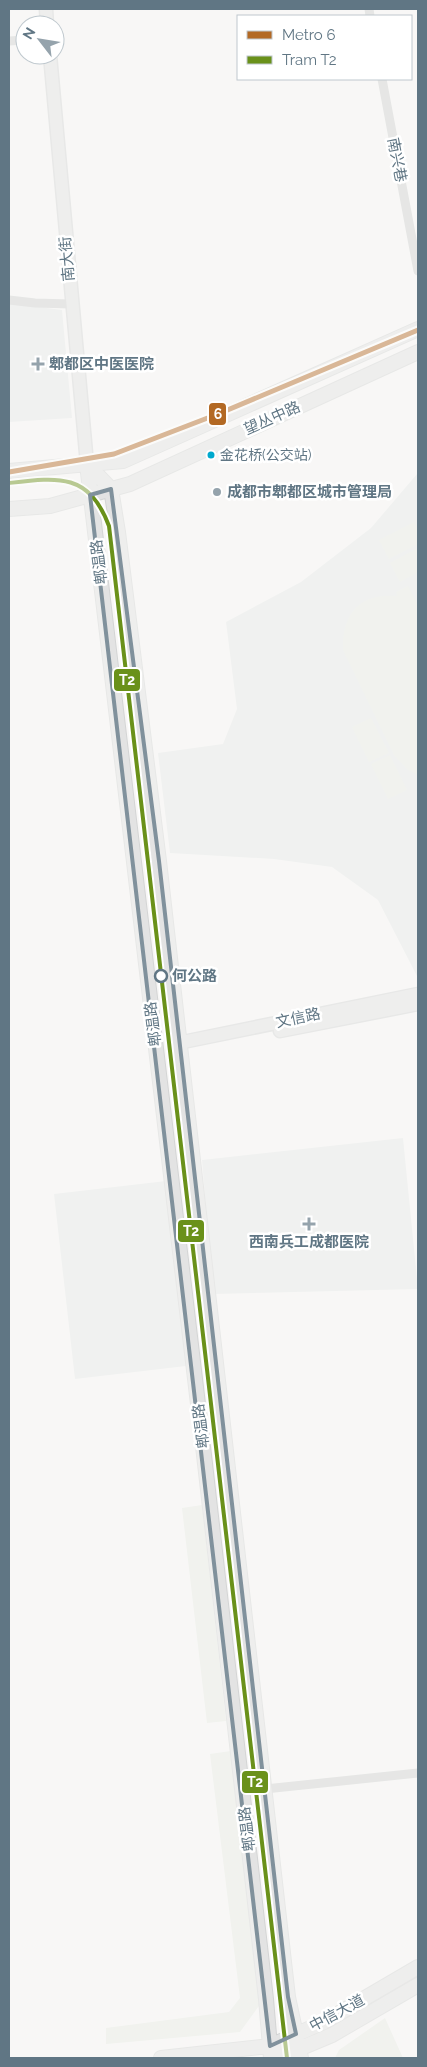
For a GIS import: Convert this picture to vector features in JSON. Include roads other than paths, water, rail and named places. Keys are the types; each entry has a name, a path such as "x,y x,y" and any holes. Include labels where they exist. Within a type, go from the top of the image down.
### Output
{"main road":[{"name":"南大街","path":"51,65 86,464"},
{"name":"望丛中路","path":"9,471 123,461 418,330"},
{"name":"望丛中路","path":"9,509 50,506 130,484 418,352"},
{"path":"86,464 111,489"},
{"name":"郫温路","path":"86,464 203,1446 266,1999 270,2052"},
{"name":"郫温路","path":"111,489 159,861 288,1997 300,2054"},
{"name":"文信路","path":"179,1047 418,994"},
{"path":"179,1047 418,1004"},
{"name":"中信大道","path":"162,2058 270,2052 296,2034 324,2022 418,1967"},
{"name":"中信大道","path":"277,2058 300,2054 418,1985"}],"street":[{"name":"南兴巷","path":"382,80 418,271"},
{"path":"9,300 71,304"},
{"path":"265,1789 418,1773"}],"metro line":[{"name":"6","path":"9,472 114,454 218,414 418,330"}],"tram line":[{"name":"T2","path":"9,483 43,480 70,482 92,496 109,526 287,2058"}],"place":[{"name":"郫都区中医医院","path":"38,364"},
{"name":"金花桥(公交站)","path":"211,455"},
{"name":"成都市郫都区城市管理局","path":"217,492"},
{"name":"何公路","path":"161,976"},
{"name":"西南兵工成都医院","path":"309,1224"}]}
